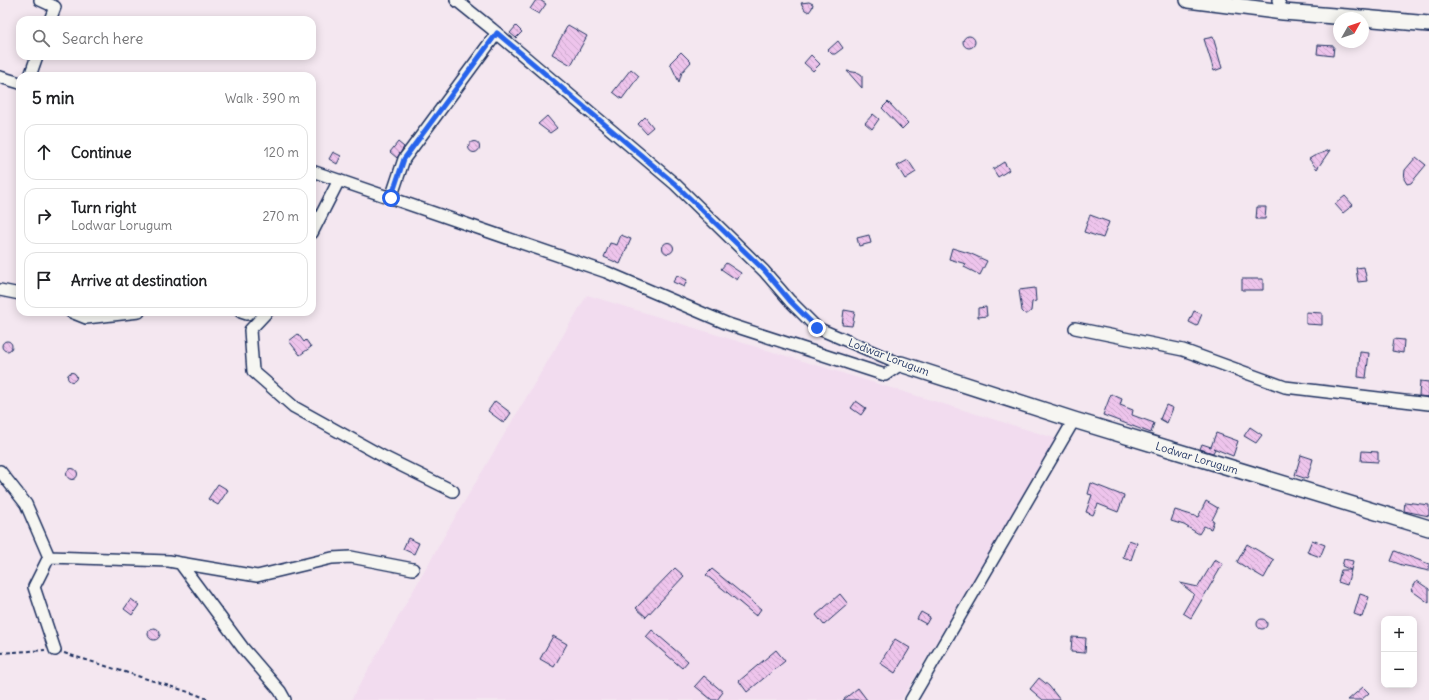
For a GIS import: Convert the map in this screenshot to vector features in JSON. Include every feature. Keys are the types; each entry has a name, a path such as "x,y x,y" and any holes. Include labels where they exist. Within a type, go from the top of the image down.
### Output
{"street":[{"path":"40,0 55,7 52,16"},
{"name":"Lodwar Lorugum","path":"456,0 675,184 764,270 790,301 817,328 901,364 1074,420 1429,528"},
{"path":"1188,0 1280,6 1333,14"},
{"path":"1369,19 1429,24"},
{"path":"391,198 404,159 497,33"},
{"path":"31,72 36,60"},
{"path":"0,77 16,82"},
{"path":"316,172 606,272 728,324 886,375 901,364"},
{"path":"316,224 339,180"},
{"path":"0,290 16,293"},
{"path":"81,316 86,318 104,316"},
{"path":"263,316 250,330 253,371 294,407 386,458 453,491"},
{"path":"1075,328 1183,350 1285,387 1429,404"},
{"path":"911,700 1074,420"},
{"path":"0,471 26,504 49,557"},
{"path":"49,557 169,561 257,576 332,558 351,557 413,569"},
{"path":"49,557 34,587 55,650"},
{"path":"180,563 243,648 280,691 285,700"}],"path":[{"path":"0,652 55,650 210,700"}],"shaded area":[{"path":"587,295 1058,439 901,700 351,700 454,519"}],"building":[{"path":"536,0 540,0 546,4 539,14 530,9"},
{"path":"809,2 813,4 809,12 805,10 801,3"},
{"path":"568,25 587,36 571,65 552,54"},
{"path":"516,26 522,32 516,38 510,33"},
{"path":"969,36 973,38 975,42 973,46 969,48 965,46 963,42 965,38"},
{"path":"1213,37 1222,68 1214,71 1204,39"},
{"path":"838,41 843,48 835,54 832,54 828,50"},
{"path":"1318,45 1333,46 1333,56 1317,54"},
{"path":"681,52 691,62 682,72 679,82 670,63"},
{"path":"811,55 820,64 813,71 804,63"},
{"path":"631,69 639,76 622,99 613,92"},
{"path":"847,71 862,75 862,88"},
{"path":"888,102 908,123 902,129 882,108"},
{"path":"873,114 879,119 872,129 865,123"},
{"path":"547,116 557,128 550,133 538,124"},
{"path":"645,117 653,127 646,133 638,124"},
{"path":"398,142 404,147 397,158 390,152"},
{"path":"472,142 476,142 478,143 478,151 472,152 469,149 469,145"},
{"path":"1330,150 1317,169 1309,159"},
{"path":"333,152 341,156 337,164 329,159"},
{"path":"1416,157 1426,165 1411,183 1407,184 1404,179 1405,170"},
{"path":"908,160 916,172 905,179 897,166"},
{"path":"1004,162 1009,170 998,177 993,169"},
{"path":"1345,196 1353,205 1343,213 1335,204"},
{"path":"1257,207 1266,207 1265,219 1256,219"},
{"path":"1090,215 1109,222 1103,238 1084,232"},
{"path":"621,235 631,239 620,264 604,257 610,243 617,245"},
{"path":"869,235 871,243 859,246 857,238"},
{"path":"666,243 670,243 672,244 672,252 666,253 663,250 663,246"},
{"path":"952,248 969,253 987,261 980,275 964,267 966,264 949,259"},
{"path":"726,263 741,273 737,280 721,269"},
{"path":"1364,267 1367,281 1358,282 1356,268"},
{"path":"677,275 687,280 684,287 673,282"},
{"path":"1242,279 1263,279 1263,290 1242,290"},
{"path":"1035,288 1036,301 1032,302 1031,311 1025,314 1022,311 1019,290"},
{"path":"986,307 987,316 978,317 978,308"},
{"path":"844,310 855,312 852,326 842,325"},
{"path":"1194,311 1202,314 1197,326 1189,322"},
{"path":"1306,312 1322,313 1322,325 1306,324"},
{"path":"298,334 304,342 306,340 311,347 300,355 289,341"},
{"path":"1394,339 1404,340 1403,353 1392,351"},
{"path":"7,341 12,346 7,351 2,346"},
{"path":"1360,352 1369,353 1366,378 1358,377"},
{"path":"72,372 77,377 72,382 67,377"},
{"path":"1420,381 1429,382 1429,397 1419,396"},
{"path":"1111,394 1122,399 1120,405 1133,410 1132,415 1154,423 1151,433 1103,415"},
{"path":"495,401 511,413 504,423 488,411"},
{"path":"856,401 866,408 861,415 851,408"},
{"path":"1166,405 1173,408 1167,423 1160,419"},
{"path":"1250,427 1262,435 1256,443 1244,436"},
{"path":"1216,433 1238,441 1233,456 1213,448 1215,449 1213,453 1200,449 1202,444 1211,447"},
{"path":"1362,451 1378,452 1378,462 1361,461"},
{"path":"1301,455 1313,459 1307,479 1295,475"},
{"path":"70,469 74,469 76,470 76,478 70,479 67,476 67,472"},
{"path":"1091,483 1124,496 1118,512 1098,504 1093,515 1086,512 1092,495 1088,494"},
{"path":"218,484 228,490 218,505 208,499"},
{"path":"1206,501 1218,508 1212,520 1214,521 1211,529 1204,526 1199,534 1184,525 1171,521 1175,510 1198,517"},
{"path":"1405,502 1429,505 1429,516 1404,511"},
{"path":"408,538 419,543 414,554 403,549"},
{"path":"1129,540 1137,543 1131,560 1123,557"},
{"path":"1312,540 1325,545 1320,557 1307,552"},
{"path":"1247,544 1274,560 1264,578 1237,562"},
{"path":"1395,551 1429,564 1429,571 1391,561"},
{"path":"1215,559 1223,564 1191,618 1183,613 1194,594 1180,583 1198,587"},
{"path":"1344,559 1353,561 1351,570 1342,566"},
{"path":"675,568 684,576 646,617 636,608"},
{"path":"712,569 761,609 756,616 706,575"},
{"path":"1341,570 1351,570 1347,585 1338,582"},
{"path":"1417,581 1429,589 1429,603 1411,590"},
{"path":"840,594 848,604 824,625 816,615"},
{"path":"1360,594 1369,597 1362,617 1354,614"},
{"path":"131,599 139,605 132,615 124,609"},
{"path":"921,612 930,617 926,624 917,619"},
{"path":"1260,619 1264,619 1266,620 1266,628 1260,629 1257,626 1257,622"},
{"path":"152,628 156,628 160,634 156,640 152,640 148,636 148,632"},
{"path":"652,630 688,661 682,668 646,637"},
{"path":"553,636 567,644 554,667 540,659"},
{"path":"1072,637 1086,638 1085,653 1071,652"},
{"path":"895,639 910,648 895,673 880,663"},
{"path":"776,650 785,661 747,692 739,681"},
{"path":"704,676 723,692 717,700 712,700 695,686"},
{"path":"1039,678 1049,686 1060,700 1043,700 1030,689"},
{"path":"1363,687 1369,693 1361,700 1348,700"},
{"path":"858,688 867,700 843,700"}],"route":[{"path":"391,198 404,159 497,33 675,184 764,270 790,301 817,328"}]}
